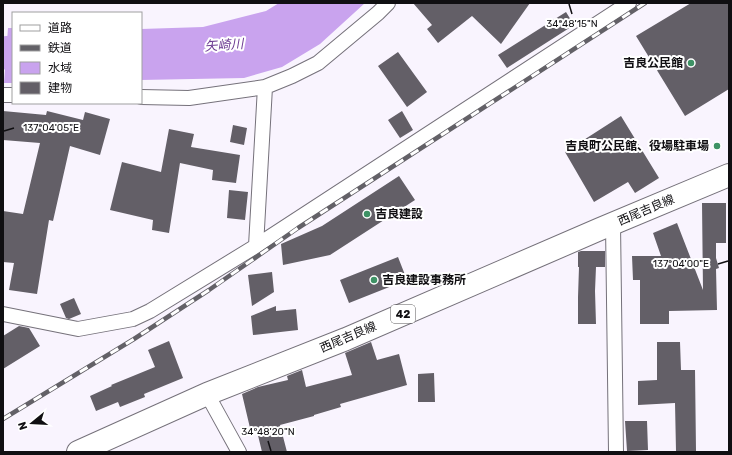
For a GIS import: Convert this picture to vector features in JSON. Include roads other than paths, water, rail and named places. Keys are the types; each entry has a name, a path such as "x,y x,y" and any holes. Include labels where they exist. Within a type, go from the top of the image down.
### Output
{"main road":[{"name":"西尾吉良線","path":"78,452 207,394 346,339 729,175"}],"street":[{"path":"142,97 189,98 265,87 318,63 388,3"},
{"path":"3,314 78,329 133,319 150,311 256,246 629,3"},
{"path":"256,246 265,87"},
{"path":"613,224 616,452"},
{"path":"207,394 239,452"}],"water":[{"path":"279,3 365,3 320,44 282,67 244,78 142,80 142,29 203,27 266,11"},
{"path":"8,28 12,28 12,83 4,83"}],"waterway":[{"name":"矢崎川","path":"3,53 12,52"}],"railway":[{"path":"3,419 134,339 209,290 298,228 645,3"}],"place":[{"name":"吉良公民館","path":"691,63"},
{"name":"吉良町公民館、役場駐車場","path":"717,146"},
{"name":"吉良建設","path":"367,214"},
{"name":"吉良建設事務所","path":"374,280"}]}
